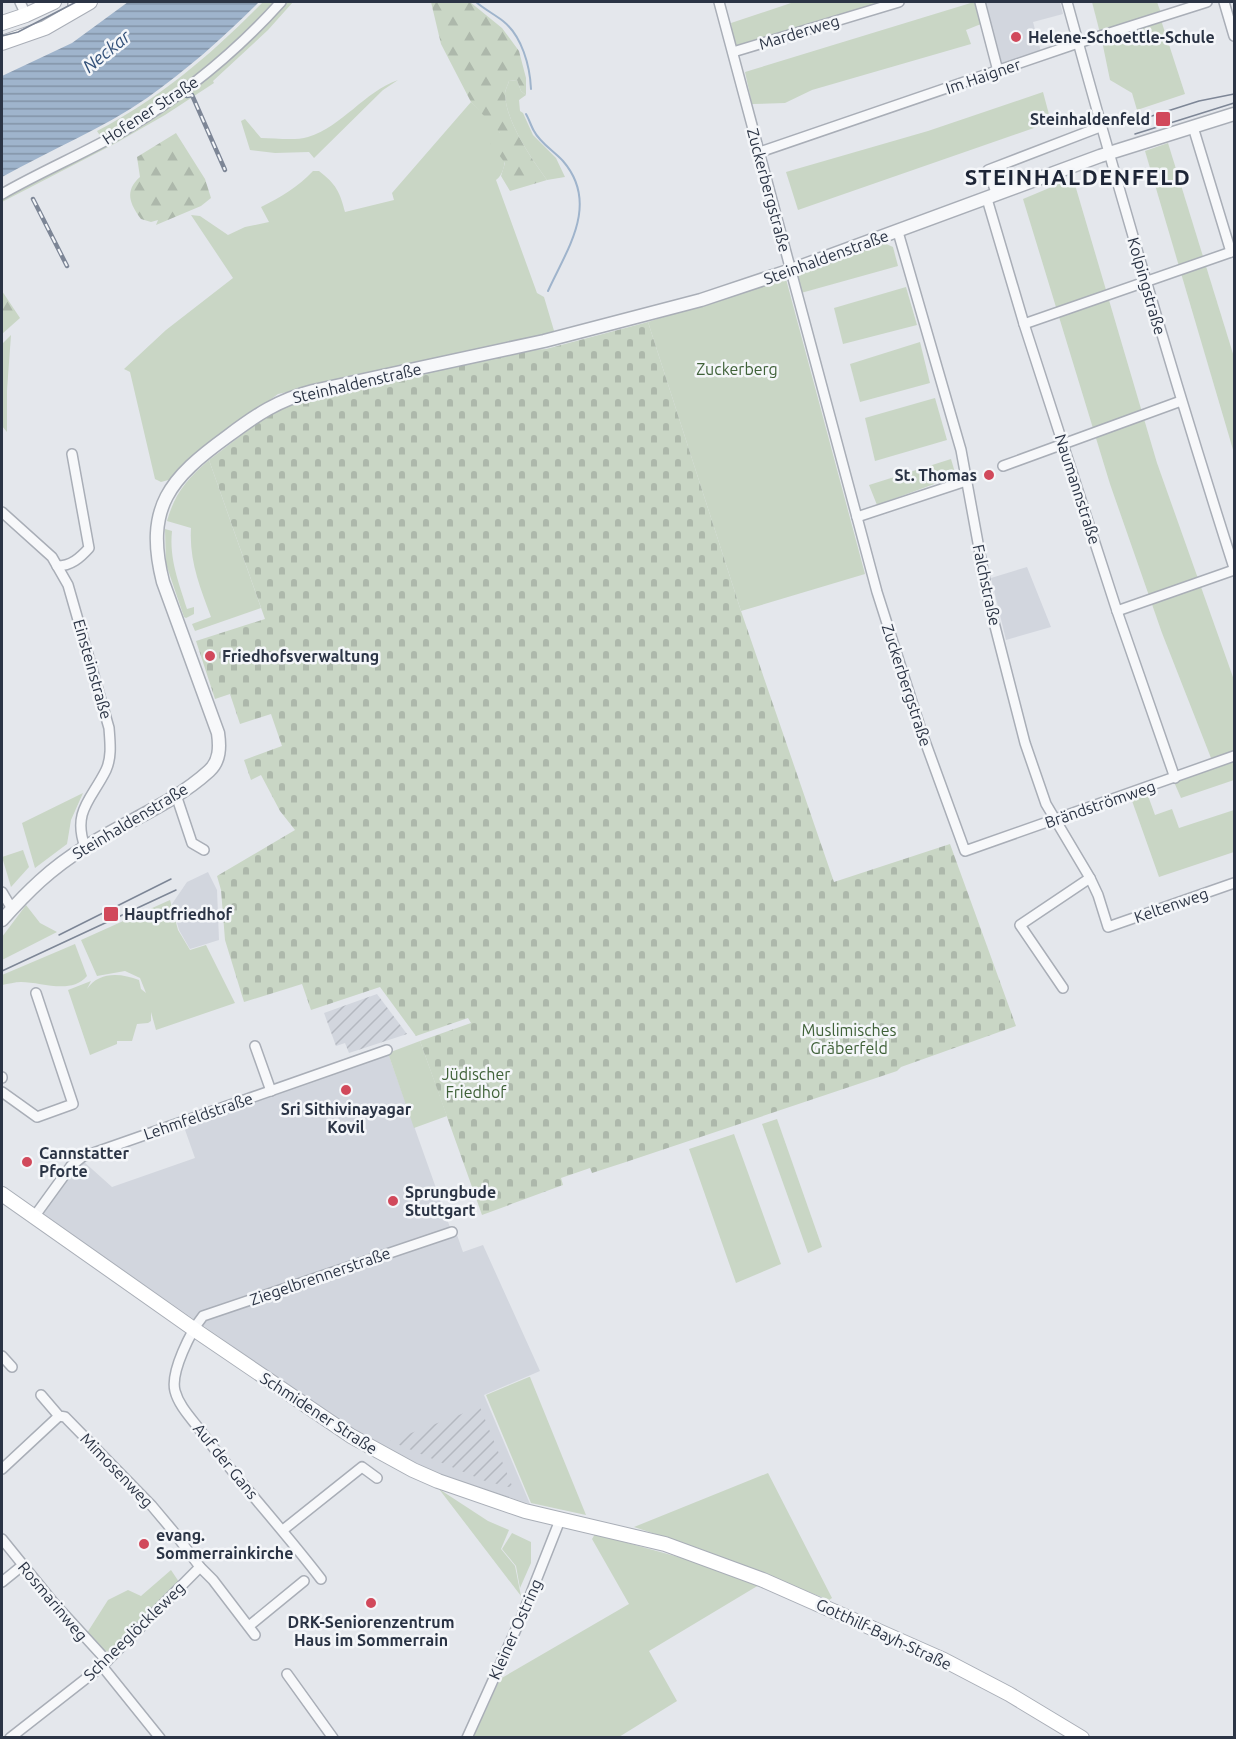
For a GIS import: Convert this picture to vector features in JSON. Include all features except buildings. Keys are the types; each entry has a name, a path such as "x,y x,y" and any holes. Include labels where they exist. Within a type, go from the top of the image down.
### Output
{"main road":[{"path":"2,23 54,2"},
{"path":"2,43 35,32 72,5 90,2"},
{"name":"Schmidener Straße","path":"2,1194 195,1330 351,1436 389,1458 438,1481 525,1511 677,1548"},
{"name":"Gotthilf-Bayh-Straße","path":"677,1548 773,1584 934,1656 1009,1694 1082,1737"}],"street":[{"path":"20,2 26,15"},
{"name":"Hofener Straße","path":"2,194 117,134 175,98 231,52 281,2"},
{"name":"Zuckerbergstraße","path":"719,2 877,592 922,733 965,851"},
{"name":"Marderweg","path":"733,52 899,2"},
{"path":"980,2 998,71"},
{"name":"Kolpingstraße","path":"1067,2 1100,128 1181,401 1234,569"},
{"name":"Im Haigner","path":"760,152 1078,43 1207,2"},
{"path":"1224,2 1234,36"},
{"name":"Steinhaldenstraße","path":"2,920 22,896 59,864 176,795 209,771 216,761 220,749 218,733 163,582 157,554 158,522 164,501 180,475 194,461 269,406 298,395 544,341 702,300 898,232 1109,153 1234,114"},
{"path":"1024,324 1233,252 1193,127"},
{"path":"992,197 988,170 1100,128"},
{"name":"Naumannstraße","path":"992,197 1024,324 1117,611 1175,778"},
{"name":"Falchstraße","path":"898,232 961,450 989,603 1025,743 1046,804 1090,878 1108,927"},
{"path":"1003,466 1181,401"},
{"path":"57,566 66,566 81,557 89,548 72,454"},
{"path":"857,517 966,481"},
{"name":"Einsteinstraße","path":"2,512 45,551 68,585 109,728 111,751 107,768 82,810 80,831 85,847"},
{"path":"1117,611 1234,569"},
{"name":"Brändströmweg","path":"965,851 1234,756"},
{"path":"176,795 192,843 204,849"},
{"path":"1063,988 1020,925 1090,878"},
{"name":"Keltenweg","path":"1108,927 1234,883"},
{"path":"2,892 12,909"},
{"path":"2,1092 37,1117 73,1104 36,993"},
{"path":"255,1046 271,1091"},
{"name":"Lehmfeldstraße","path":"34,1217 71,1166 82,1157 387,1050"},
{"name":"Ziegelbrennerstraße","path":"176,1316 192,1318 203,1316 452,1232"},
{"path":"195,1330 203,1316"},
{"name":"Auf der Gans","path":"195,1330 178,1363 175,1391 179,1402 321,1580"},
{"path":"2,1356 12,1367"},
{"name":"Mimosenweg","path":"42,1395 58,1416 65,1417 152,1506 255,1635"},
{"path":"2,1468 58,1416"},
{"path":"283,1530 362,1467 377,1478"},
{"name":"Kleiner Ostring","path":"467,1737 526,1605 560,1520"},
{"name":"Rosmarinweg","path":"2,1539 104,1663 160,1737"},
{"path":"2,1582 23,1565"},
{"name":"Schneeglöckleweg","path":"10,1737 104,1663 200,1567"},
{"path":"249,1626 304,1581"},
{"path":"287,1674 333,1737"}],"shaded area":[{"name":"Helene-Schoettle-Schule","path":"985,2 1060,2 1063,14 1033,22 1041,52 1002,63"},
{"path":"1027,567 1051,627 1006,640 991,578"},
{"path":"208,872 217,890 219,940 190,949 179,930 172,904 187,882"},
{"path":"377,994 407,1034 349,1053 345,1043 336,1046 324,1013"},
{"path":"388,1053 452,1233 456,1232 463,1252 483,1245 540,1371 484,1395 530,1504 441,1475 364,1437 42,1214 73,1169 83,1161 112,1187 195,1158 184,1127"},
{"path":"480,1407 513,1488 485,1481 390,1441"}],"green space":[{"path":"263,2 274,2 215,60 148,109 101,137 97,131 143,104 186,73"},
{"path":"287,2 293,2 268,30 213,81 214,83 116,143 2,202 2,199 179,99 231,58"},
{"path":"431,2 470,2 502,28 519,51 526,78 526,95 521,91 517,80 509,81 505,92 506,105 520,139 547,180 510,191 501,176 505,163 490,143 500,133 471,102 441,44"},
{"path":"794,2 884,2 735,48 731,23"},
{"path":"974,2 981,24 966,30 971,44 812,90 785,103 752,104 745,72"},
{"path":"1092,2 1157,2 1161,13 1100,33"},
{"path":"1161,20 1185,94 1137,110 1132,93 1110,80 1102,41"},
{"path":"398,80 383,90 314,158 309,152 275,153 250,150 241,121 245,119 261,138 308,137 321,132 375,92"},
{"path":"517,80 521,91 526,95 519,100 520,111 533,135 556,158 565,177 547,180 527,151 515,128 506,105 505,91 509,81"},
{"path":"1043,92 1051,122 798,210 786,172 928,131"},
{"path":"471,102 492,122 501,135 505,159 503,171 496,180 537,293 544,297 555,334 278,394 199,452 172,479 161,482 155,479 130,372 124,369 166,330 233,278 191,215 200,216 228,235 245,227 269,222 261,207 289,191 313,171 319,171 330,180 339,194 345,212 394,200 392,193"},
{"path":"176,133 205,179 211,198 201,206 156,225 158,220 151,222 141,219 130,198 132,187 140,177 137,157"},
{"path":"1168,143 1234,357 1234,453 1145,151"},
{"path":"1073,178 1157,463 1234,680 1234,751 1211,758 1162,633 1110,484 1023,199"},
{"path":"884,243 893,247 898,266 801,293 797,274"},
{"name":"Zuckerberg","path":"786,279 865,574 741,611 648,322 773,281"},
{"path":"906,287 917,325 843,344 834,308"},
{"path":"2,291 20,318 2,334"},
{"name":"Hauptfriedhof","path":"648,322 741,611 834,882 950,844 1016,1026 901,1067 897,1071 626,1162 592,1173 590,1168 561,1178 563,1185 482,1215 420,1041 471,1023 468,1018 416,1036 380,987 311,1010 302,984 244,1002 225,940 221,890 217,876 295,830 280,811 261,775 251,780 244,760 282,746 271,714 240,724 230,694 215,699 196,641 265,619 209,460 260,421 284,407 318,397 530,350 546,349"},
{"path":"11,335 7,432 2,426 2,344"},
{"path":"920,342 930,383 860,402 850,364"},
{"path":"935,398 947,440 875,461 865,418"},
{"path":"951,459 956,476 877,505 869,485"},
{"path":"209,460 261,608 195,631 192,624 211,617 194,563 191,528 167,521 183,487"},
{"path":"165,529 172,531 173,561 187,609 194,607 194,614 186,618 166,564"},
{"path":"1234,761 1234,780 1181,798 1174,782"},
{"path":"83,793 71,820 67,844 35,868 22,823"},
{"path":"1147,793 1155,815 1172,809 1179,828 1234,810 1234,852 1159,877 1131,798"},
{"path":"23,850 29,867 11,887 2,857"},
{"path":"170,900 178,930 190,950 206,945 235,1003 156,1030 151,1012 151,1021 137,1024 132,1041 117,1041 117,1044 90,1055 68,990 91,981 87,989 104,976 118,975 139,980 141,989 146,993 140,978 125,971 97,976 81,940"},
{"path":"26,905 40,923 57,932 2,960 2,937"},
{"path":"75,944 87,976 80,982 65,986 21,982 2,985 2,975"},
{"path":"420,1041 447,1116 414,1128 388,1053"},
{"path":"777,1119 822,1247 808,1253 762,1124"},
{"path":"734,1134 781,1264 736,1283 689,1149"},
{"path":"530,1377 586,1515 531,1503 486,1395"},
{"path":"768,1473 832,1598 829,1600 698,1548 634,1527"},
{"path":"439,1489 488,1521 509,1530 501,1549 515,1566 521,1596"},
{"path":"512,1533 531,1542 531,1563 520,1588 516,1566 502,1549"},
{"path":"595,1534 693,1561 759,1585 649,1651 677,1701 619,1737 473,1738 500,1679 629,1604 592,1539"},
{"path":"171,1570 179,1582 105,1655 87,1633 108,1600 128,1590 141,1596"}],"water":[{"name":"Neckar","path":"128,2 259,2 177,76 147,98 94,130 2,177 2,76 72,43"}],"waterway":[{"path":"476,2 510,27 524,52 531,89"},
{"path":"526,114 543,143 563,161 574,177 579,194 580,210 571,243 548,291"}],"tram line":[{"path":"2,36 18,32 76,2"},
{"path":"1133,122 1199,101 1234,94"},
{"path":"1135,134 1234,103"},
{"path":"59,935 171,879"},
{"path":"2,971 176,890"}],"railway":[{"path":"187,96 192,95 225,170"},
{"path":"33,199 67,266"}],"place":[{"name":"Helene-Schoettle-Schule","path":"1016,37"},
{"name":"Steinhaldenfeld","path":"1163,119"},
{"name":"St. Thomas","path":"989,475"},
{"name":"Friedhofsverwaltung","path":"210,656"},
{"name":"Hauptfriedhof","path":"111,914"},
{"name":"Sri Sithivinayagar Kovil","path":"346,1090"},
{"name":"Cannstatter Pforte","path":"27,1162"},
{"name":"Sprungbude Stuttgart","path":"393,1201"},
{"name":"evang. Sommerrainkirche","path":"144,1544"},
{"name":"DRK-Seniorenzentrum Haus im Sommerrain","path":"371,1603"}],"district":[{"name":"STEINHALDENFELD","path":"1078,176"}],"park label":[{"name":"Muslimisches Gräberfeld","path":"849,1039"},
{"name":"Jüdischer Friedhof","path":"476,1083"}]}
